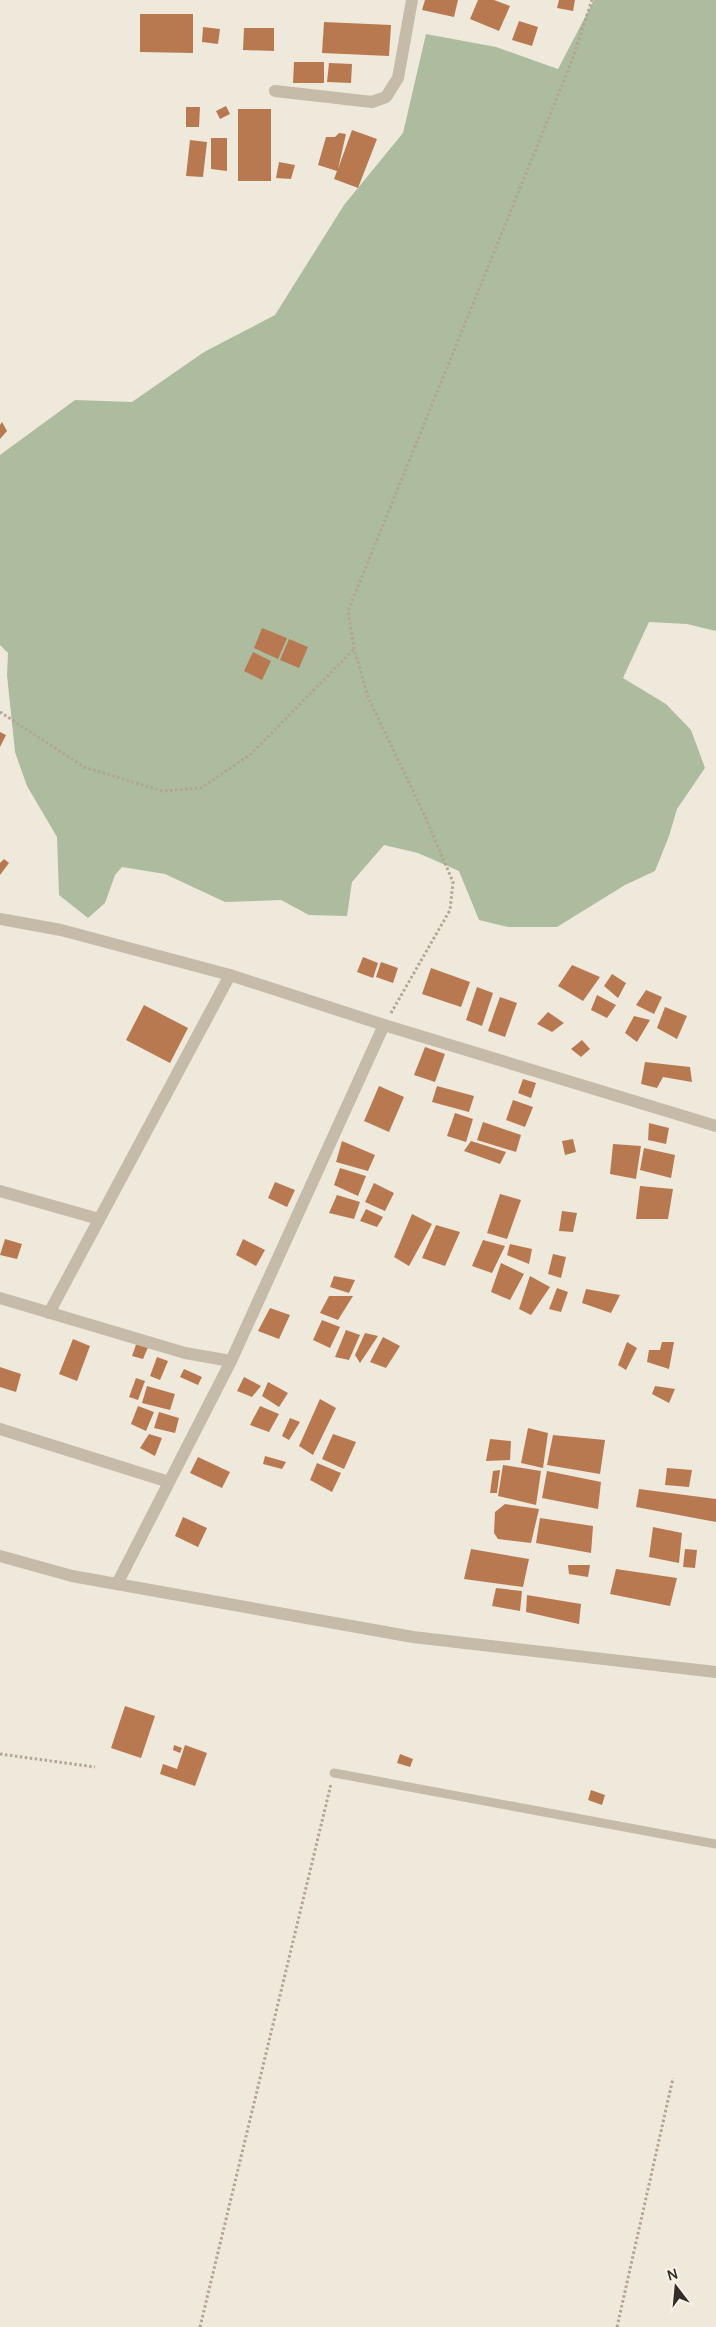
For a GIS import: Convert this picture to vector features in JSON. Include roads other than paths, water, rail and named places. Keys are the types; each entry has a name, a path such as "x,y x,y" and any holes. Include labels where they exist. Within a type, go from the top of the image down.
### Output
{"street":[{"path":"275,91 372,102 386,97 398,78 412,0"},
{"path":"0,919 61,930 230,975 384,1025 716,1126"},
{"path":"49,1313 230,975"},
{"path":"117,1584 231,1362 384,1025"},
{"path":"0,1191 99,1219"},
{"path":"0,1298 184,1353 231,1362"},
{"path":"0,1429 169,1482"},
{"path":"0,1556 72,1576 413,1636 716,1672"}],"lane":[{"path":"334,1774 716,1844"}]}
